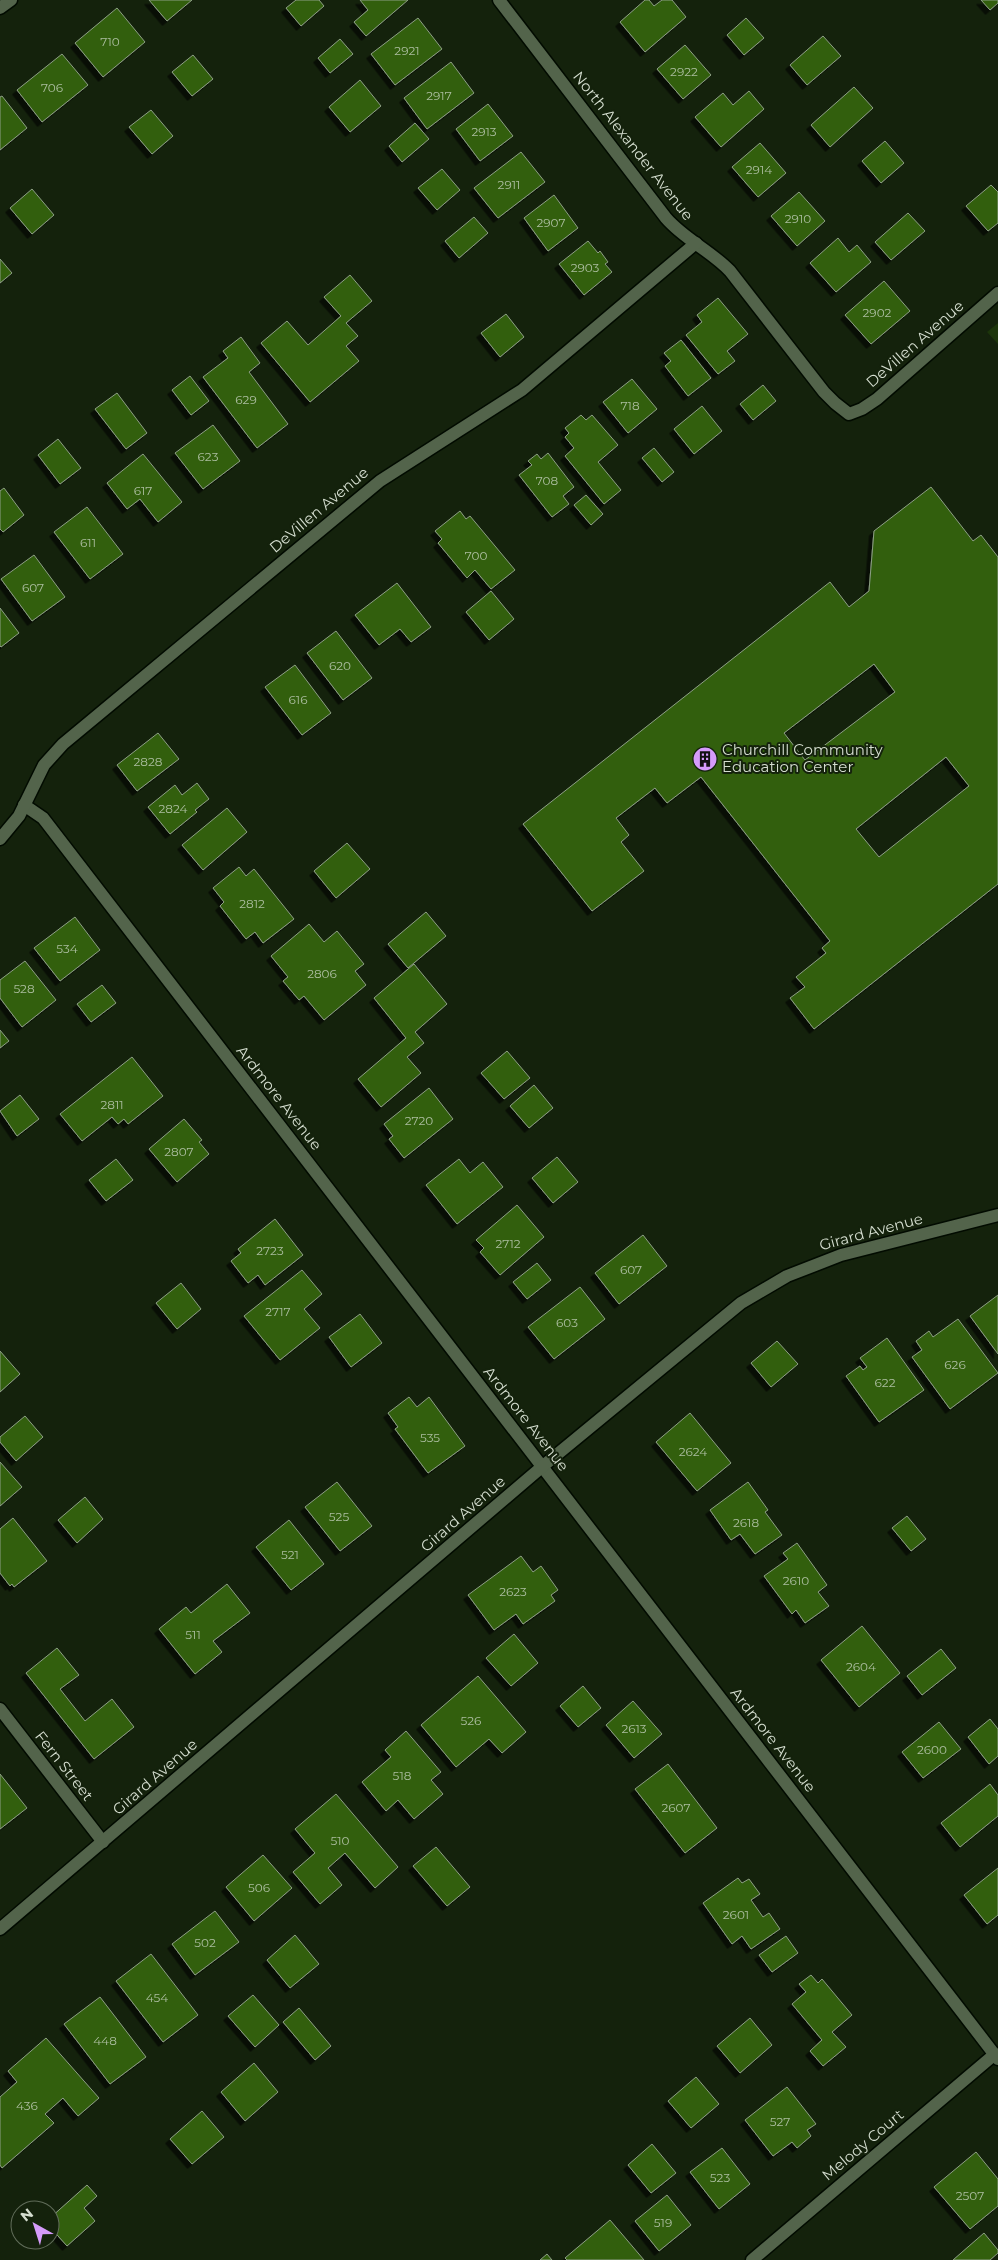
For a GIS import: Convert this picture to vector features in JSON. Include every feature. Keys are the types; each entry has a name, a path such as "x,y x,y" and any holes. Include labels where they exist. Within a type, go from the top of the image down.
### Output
{"street":[{"path":"0,8 10,0"},
{"name":"North Alexander Avenue","path":"499,0 666,218 682,234 720,260 824,392 850,414"},
{"name":"DeVillen Avenue","path":"0,839 14,822 44,765 78,732 380,481 400,466 492,411 522,390 696,243"},
{"name":"DeVillen Avenue","path":"850,414 862,409 877,398 998,294"},
{"name":"Ardmore Avenue","path":"24,805 43,818 996,2057"},
{"name":"Girard Avenue","path":"0,1930 543,1466 741,1303 787,1276 842,1254 998,1215"},
{"name":"Fern Street","path":"0,1709 103,1842"},
{"name":"Melody Court","path":"752,2260 996,2057"}],"green space":[{"path":"998,323 998,344 987,332"}],"building":[{"path":"149,0 192,0 167,21"},
{"path":"296,0 319,0 324,6 301,26 286,8"},
{"path":"360,0 408,0 366,36 354,22 368,10"},
{"path":"645,0 649,0 654,6 662,0 672,0 686,17 645,52 620,22"},
{"path":"981,0 998,0 998,3 990,10"},
{"path":"117,8 145,42 103,77 75,43"},
{"path":"418,18 442,49 395,85 371,54"},
{"path":"746,18 764,38 744,55 727,35"},
{"path":"823,36 841,56 807,85 790,65"},
{"path":"340,39 353,54 330,73 318,58"},
{"path":"685,45 711,75 683,99 657,69"},
{"path":"62,54 88,85 42,122 17,90"},
{"path":"193,55 213,79 192,96 172,72"},
{"path":"451,62 474,93 427,129 404,98"},
{"path":"360,80 381,106 350,132 329,107"},
{"path":"854,87 873,108 830,147 811,125"},
{"path":"749,91 764,109 721,147 695,117 723,93 733,105"},
{"path":"2,96 27,128 0,150 0,97"},
{"path":"488,104 513,136 480,161 456,129"},
{"path":"151,110 173,136 152,154 129,127"},
{"path":"415,123 429,139 402,162 389,146"},
{"path":"885,141 904,163 881,183 862,161"},
{"path":"760,143 786,173 758,197 732,167"},
{"path":"521,152 545,182 498,218 474,188"},
{"path":"442,169 460,190 437,210 418,188"},
{"path":"991,185 998,192 998,223 988,231 966,206"},
{"path":"32,189 54,215 32,234 10,208"},
{"path":"799,192 825,221 797,246 771,216"},
{"path":"554,195 578,228 548,251 524,218"},
{"path":"908,213 925,231 891,260 875,242"},
{"path":"474,217 488,233 459,258 445,241"},
{"path":"838,238 849,252 857,245 871,262 836,292 810,263"},
{"path":"588,241 598,253 600,251 608,262 605,264 612,272 584,295 559,264"},
{"path":"0,259 12,273 0,283"},
{"path":"350,275 372,301 346,323 358,336 346,346 359,361 310,402 261,343 287,321 308,345 341,316 324,297"},
{"path":"884,281 910,311 871,344 845,315"},
{"path":"718,298 748,334 727,351 735,361 718,374 686,335 702,322 697,315"},
{"path":"506,314 524,337 500,357 481,333"},
{"path":"241,337 260,363 249,372 288,424 257,448 203,377 228,358 223,351"},
{"path":"681,340 711,378 688,396 665,366 671,361 664,353"},
{"path":"190,376 209,401 191,415 172,390"},
{"path":"632,379 657,409 628,433 603,402"},
{"path":"763,385 776,401 753,420 740,404"},
{"path":"117,393 147,433 126,449 95,409"},
{"path":"702,406 722,431 694,454 674,429"},
{"path":"581,415 586,420 592,415 618,445 598,462 621,490 604,504 565,456 574,448 565,437 569,433 565,428"},
{"path":"213,425 240,461 203,489 175,453"},
{"path":"58,439 81,468 60,484 38,455"},
{"path":"654,448 674,472 662,482 642,458"},
{"path":"548,453 574,487 563,496 569,504 552,517 519,475 532,465 528,461 537,454 541,459"},
{"path":"143,454 182,502 158,522 140,499 127,509 107,483"},
{"name":"Churchill Community Education Center","path":"931,487 973,541 981,535 998,557 998,884 814,1029 790,998 805,987 796,977 826,953 822,948 830,941 701,777 667,803 655,788 616,818 629,835 621,842 644,871 592,911 523,824 830,582 849,607 869,591 874,531","holes":["874,664 895,692 805,760 784,733","946,757 969,786 879,857 856,829"]},
{"path":"4,488 24,515 3,532 0,529 0,491"},
{"path":"586,495 603,514 591,525 574,505"},
{"path":"87,507 123,554 90,579 54,532"},
{"path":"460,511 466,519 470,516 515,570 491,589 475,570 467,578 438,543 442,539 435,531"},
{"path":"34,555 65,597 32,621 1,579"},
{"path":"397,583 431,627 411,642 400,629 379,645 355,615"},
{"path":"491,591 514,619 489,640 466,612"},
{"path":"0,608 19,633 1,647 0,646"},
{"path":"336,631 372,678 343,700 307,653"},
{"path":"295,665 331,713 302,735 265,687"},
{"path":"158,733 179,759 137,791 117,765"},
{"path":"197,783 209,799 195,810 197,812 170,834 148,807 175,785 182,795"},
{"path":"227,808 247,832 203,870 182,845"},
{"path":"347,843 370,869 336,898 314,871"},
{"path":"239,867 246,876 254,869 294,919 263,943 255,932 246,939 220,906 224,902 213,888"},
{"path":"426,912 446,936 408,968 388,944"},
{"path":"75,917 100,950 60,981 34,948"},
{"path":"309,924 324,942 337,931 364,964 355,971 366,985 324,1020 304,996 299,1000 283,981 288,977 271,956"},
{"path":"25,961 56,1000 22,1027 0,998 0,980"},
{"path":"414,964 447,1004 415,1032 424,1043 407,1057 421,1073 381,1107 358,1079 406,1038 374,998"},
{"path":"102,985 116,1003 91,1022 77,1004"},
{"path":"0,1030 9,1041 0,1048"},
{"path":"507,1051 530,1078 504,1099 481,1073"},
{"path":"132,1057 163,1096 128,1124 124,1119 118,1124 112,1117 82,1141 60,1114"},
{"path":"534,1085 553,1108 529,1128 510,1106"},
{"path":"429,1088 453,1119 404,1158 389,1139 393,1136 384,1124"},
{"path":"20,1095 39,1119 17,1136 0,1111"},
{"path":"184,1119 202,1140 199,1142 209,1154 177,1182 149,1149"},
{"path":"557,1157 578,1182 553,1203 532,1178"},
{"path":"116,1159 133,1180 106,1201 89,1180"},
{"path":"459,1159 470,1173 483,1162 503,1187 457,1224 426,1185"},
{"path":"517,1205 544,1237 500,1275 480,1252 484,1248 476,1240"},
{"path":"275,1219 303,1255 265,1285 258,1275 248,1283 231,1261 241,1253 238,1249"},
{"path":"643,1235 667,1266 619,1304 595,1273"},
{"path":"537,1263 551,1280 527,1299 513,1282"},
{"path":"302,1270 322,1294 304,1309 320,1328 280,1360 244,1316"},
{"path":"181,1283 201,1309 177,1329 156,1303"},
{"path":"580,1287 605,1319 554,1359 528,1327"},
{"path":"998,1295 998,1354 970,1316"},
{"path":"360,1314 382,1343 351,1367 329,1337"},
{"path":"958,1319 998,1373 950,1409 912,1357 922,1350 916,1341 929,1331 933,1337"},
{"path":"887,1338 924,1390 879,1422 846,1376 860,1366 863,1370 867,1367 860,1358"},
{"path":"777,1341 798,1364 771,1387 751,1363"},
{"path":"0,1351 20,1374 0,1392"},
{"path":"409,1397 417,1407 429,1397 465,1446 428,1473 395,1429 398,1427 388,1413"},
{"path":"690,1413 731,1463 697,1491 656,1442"},
{"path":"25,1416 43,1437 16,1461 0,1442 0,1437"},
{"path":"0,1462 22,1487 0,1506"},
{"path":"337,1482 372,1526 340,1551 305,1507"},
{"path":"748,1482 768,1510 765,1512 782,1535 755,1554 740,1534 731,1540 710,1510"},
{"path":"85,1497 103,1519 77,1543 58,1520"},
{"path":"907,1516 926,1539 911,1551 892,1528"},
{"path":"13,1518 47,1561 14,1587 12,1584 10,1586 0,1573 0,1529"},
{"path":"289,1520 324,1564 291,1590 256,1547"},
{"path":"797,1543 827,1585 818,1592 829,1606 805,1623 796,1610 792,1614 764,1576 788,1559 783,1553"},
{"path":"521,1556 533,1572 541,1566 558,1590 551,1595 555,1601 523,1624 516,1614 494,1630 468,1595"},
{"path":"227,1584 250,1613 213,1641 222,1652 195,1674 159,1629 186,1607 191,1613"},
{"path":"862,1626 900,1673 859,1707 821,1660"},
{"path":"514,1634 538,1663 511,1686 486,1658"},
{"path":"57,1648 79,1675 60,1689 85,1721 112,1699 134,1727 94,1759 26,1673"},
{"path":"941,1649 956,1668 922,1695 907,1676"},
{"path":"478,1676 526,1732 502,1753 489,1739 456,1767 421,1725"},
{"path":"583,1686 601,1708 578,1727 560,1706"},
{"path":"633,1701 662,1734 634,1758 606,1725"},
{"path":"990,1719 998,1729 998,1756 989,1764 968,1737"},
{"path":"939,1722 961,1749 923,1778 902,1752"},
{"path":"406,1731 441,1772 431,1780 443,1794 414,1819 398,1800 386,1811 362,1782 391,1757 385,1750"},
{"path":"668,1764 717,1828 685,1853 635,1789"},
{"path":"0,1774 27,1808 0,1829"},
{"path":"990,1784 998,1795 998,1816 960,1847 941,1823"},
{"path":"336,1794 398,1867 375,1888 345,1853 328,1868 342,1885 320,1904 293,1872 315,1853 295,1829"},
{"path":"436,1847 470,1887 447,1906 413,1866"},
{"path":"263,1855 292,1888 254,1921 226,1887"},
{"path":"998,1868 998,1915 987,1924 964,1895"},
{"path":"738,1878 742,1883 749,1879 760,1894 751,1900 763,1917 769,1913 780,1929 751,1949 742,1936 732,1944 703,1903"},
{"path":"215,1911 239,1942 195,1975 172,1944"},
{"path":"295,1935 319,1964 290,1988 267,1960"},
{"path":"786,1936 798,1953 772,1972 759,1955"},
{"path":"151,1954 198,2015 163,2042 116,1981"},
{"path":"811,1975 818,1983 822,1979 852,2015 832,2032 846,2047 823,2066 810,2051 822,2040 792,2004 806,1992 799,1984"},
{"path":"253,1995 279,2025 255,2047 228,2016"},
{"path":"100,1997 146,2057 110,2084 64,2024"},
{"path":"299,2008 331,2046 315,2060 283,2022"},
{"path":"750,2018 772,2045 740,2073 717,2046"},
{"path":"46,2038 99,2098 78,2116 63,2098 45,2114 54,2123 2,2168 0,2165 0,2097 17,2082 8,2071"},
{"path":"254,2063 278,2092 245,2121 221,2092"},
{"path":"696,2077 719,2104 691,2128 668,2101"},
{"path":"787,2087 816,2124 807,2130 811,2136 797,2148 792,2142 773,2156 745,2120"},
{"path":"202,2111 224,2137 192,2164 170,2139"},
{"path":"652,2144 676,2173 651,2193 628,2165"},
{"path":"722,2148 750,2184 719,2209 690,2172"},
{"path":"976,2152 998,2179 998,2206 970,2229 934,2187"},
{"path":"87,2185 97,2196 84,2208 95,2221 67,2246 60,2238 60,2209"},
{"path":"667,2195 691,2225 659,2251 635,2221"},
{"path":"610,2220 644,2260 567,2260 565,2258"},
{"path":"984,2233 998,2250 998,2253 990,2260 953,2260"},
{"path":"547,2254 552,2260 540,2260"}],"place":[{"name":"Churchill Community Education Center","path":"705,759"}]}
